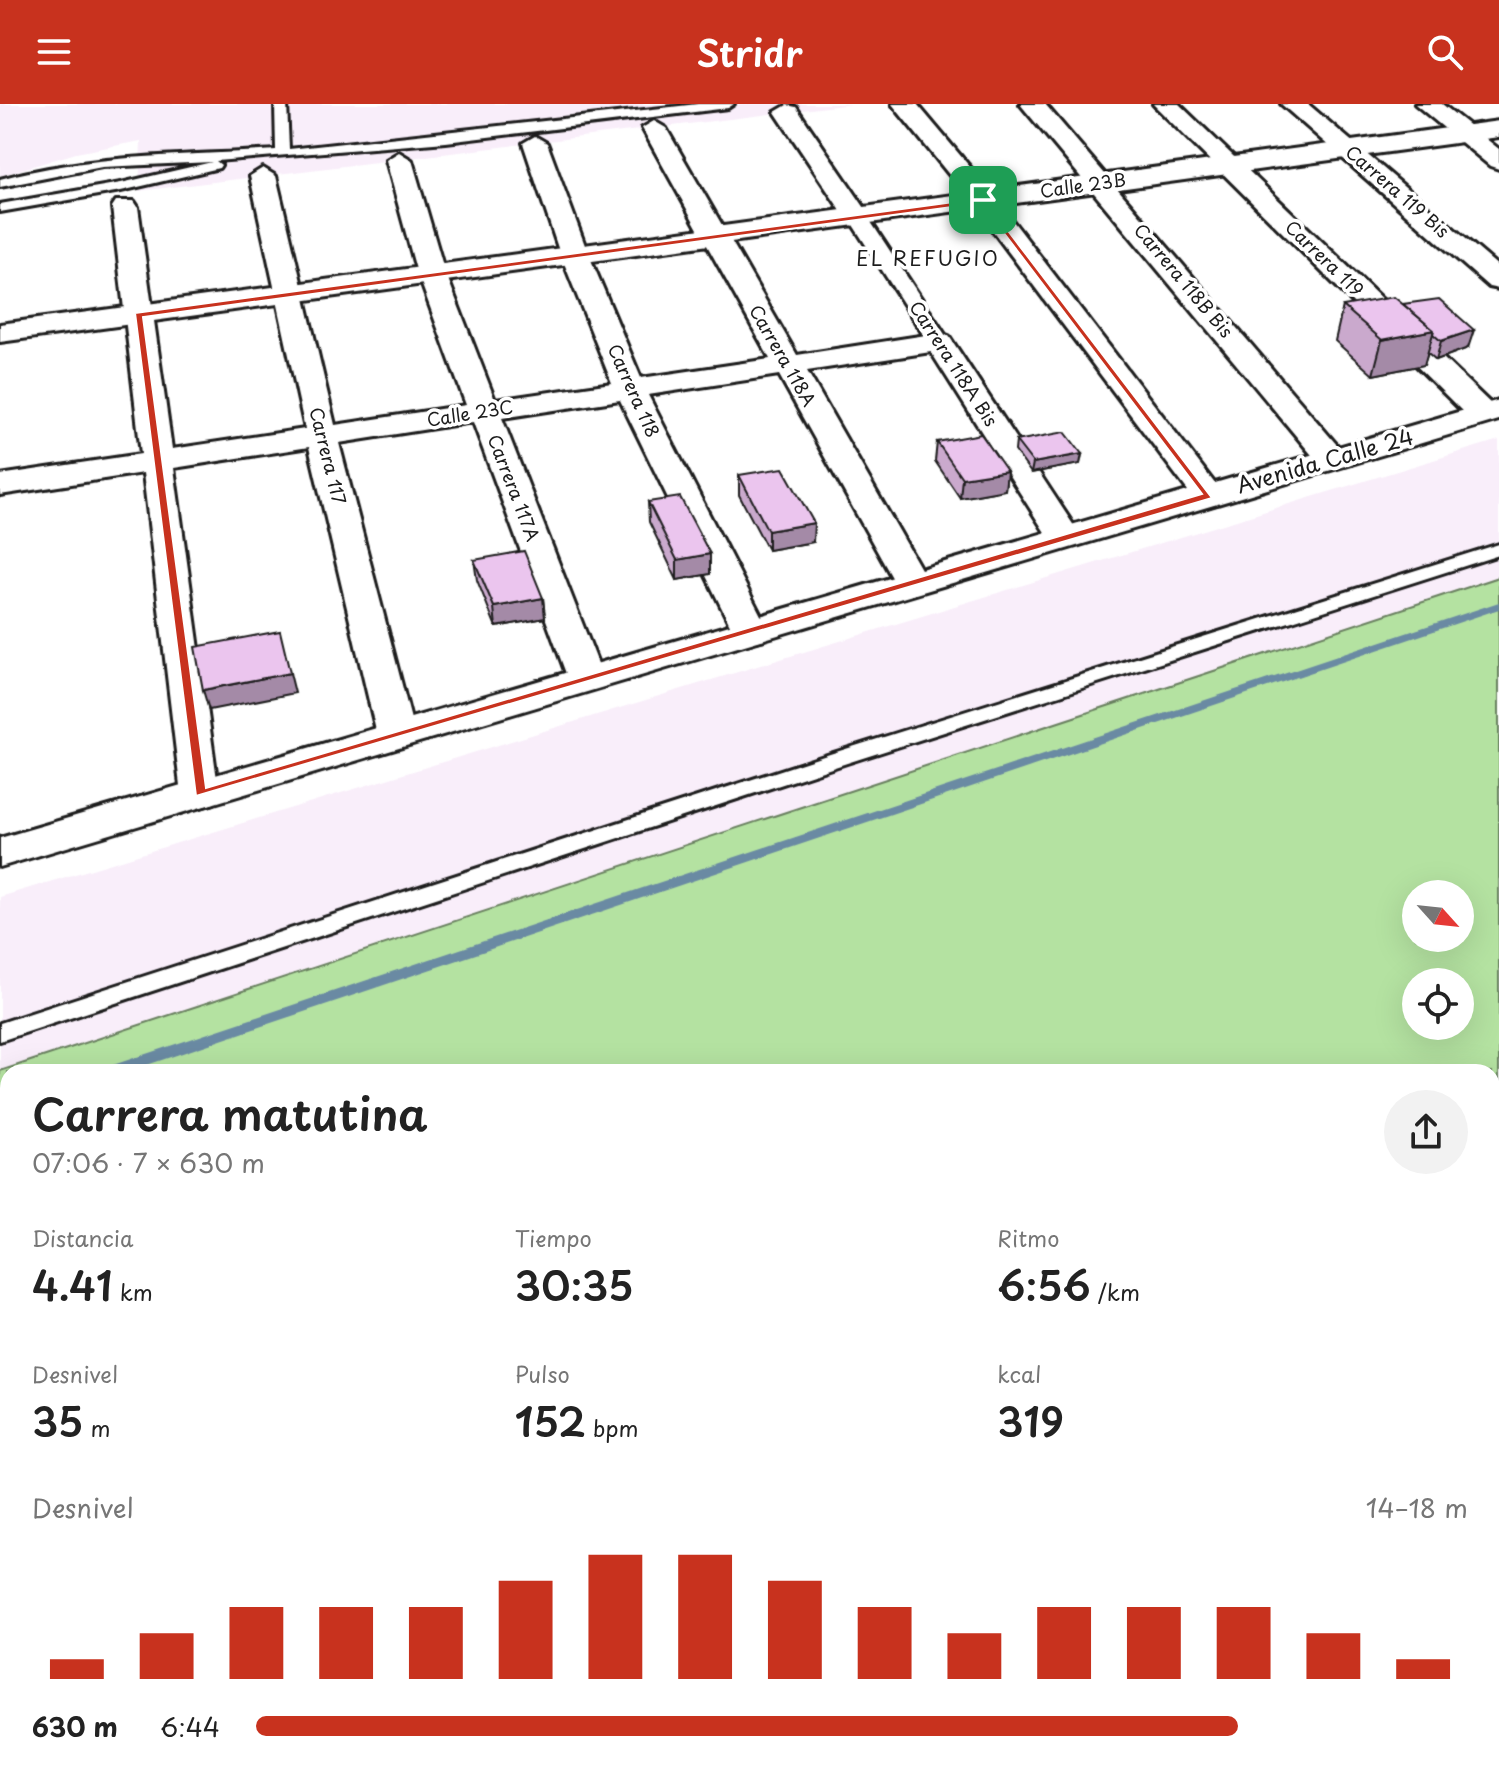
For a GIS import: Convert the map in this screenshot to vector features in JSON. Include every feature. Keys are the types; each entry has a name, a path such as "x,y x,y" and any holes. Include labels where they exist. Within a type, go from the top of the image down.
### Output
{"street":[{"path":"904,104 983,200 1208,496"},
{"name":"Carrera 118B Bis","path":"1032,104 1332,459"},
{"name":"Carrera 119","path":"1165,104 1491,412"},
{"name":"Carrera 119 Bis","path":"1293,104 1499,281"},
{"path":"1427,104 1499,161"},
{"name":"Carrera 118A Bis","path":"787,112 1065,538"},
{"name":"Carrera 118A","path":"665,114 714,237 912,583"},
{"name":"Calle 23B","path":"0,333 1499,129"},
{"name":"Carrera 118","path":"535,143 575,256 630,389 751,631"},
{"name":"Carrera 117A","path":"399,160 433,275 586,679"},
{"name":"Carrera 117","path":"264,162 287,295 396,735"},
{"path":"123,197 200,794"},
{"name":"Calle 23C","path":"0,485 939,342"},
{"name":"Avenida Calle 24","path":"0,853 1491,412"}],"lane":[{"path":"264,162 281,104"},
{"path":"0,208 123,197 264,162 728,104"},
{"path":"0,183 39,172 154,158 264,162"},
{"path":"0,1032 840,758 1499,549"}],"shaded area":[{"path":"0,104 852,104 139,191 141,141 76,153 0,176"},
{"path":"1499,440 1499,1064 0,1064 0,897"}],"green space":[{"path":"1499,577 1499,1064 21,1064"}],"building":[{"path":"1394,297 1434,330 1382,340 1343,306"},
{"path":"1439,299 1474,330 1441,341 1433,334 1434,330 1403,304"},
{"path":"1065,432 1082,454 1033,463 1016,441"},
{"path":"981,434 1007,471 962,478 937,442"},
{"path":"783,468 814,523 768,531 739,475"},
{"path":"680,497 710,554 677,560 648,502"},
{"path":"524,551 543,598 494,607 474,560"},
{"path":"280,631 290,673 203,690 195,647"}],"waterway":[{"path":"133,1064 1499,605"}],"district":[{"name":"EL REFUGIO","path":"928,259"}],"route":[{"path":"983,200 1208,496 200,794 138,315 983,200"}]}
